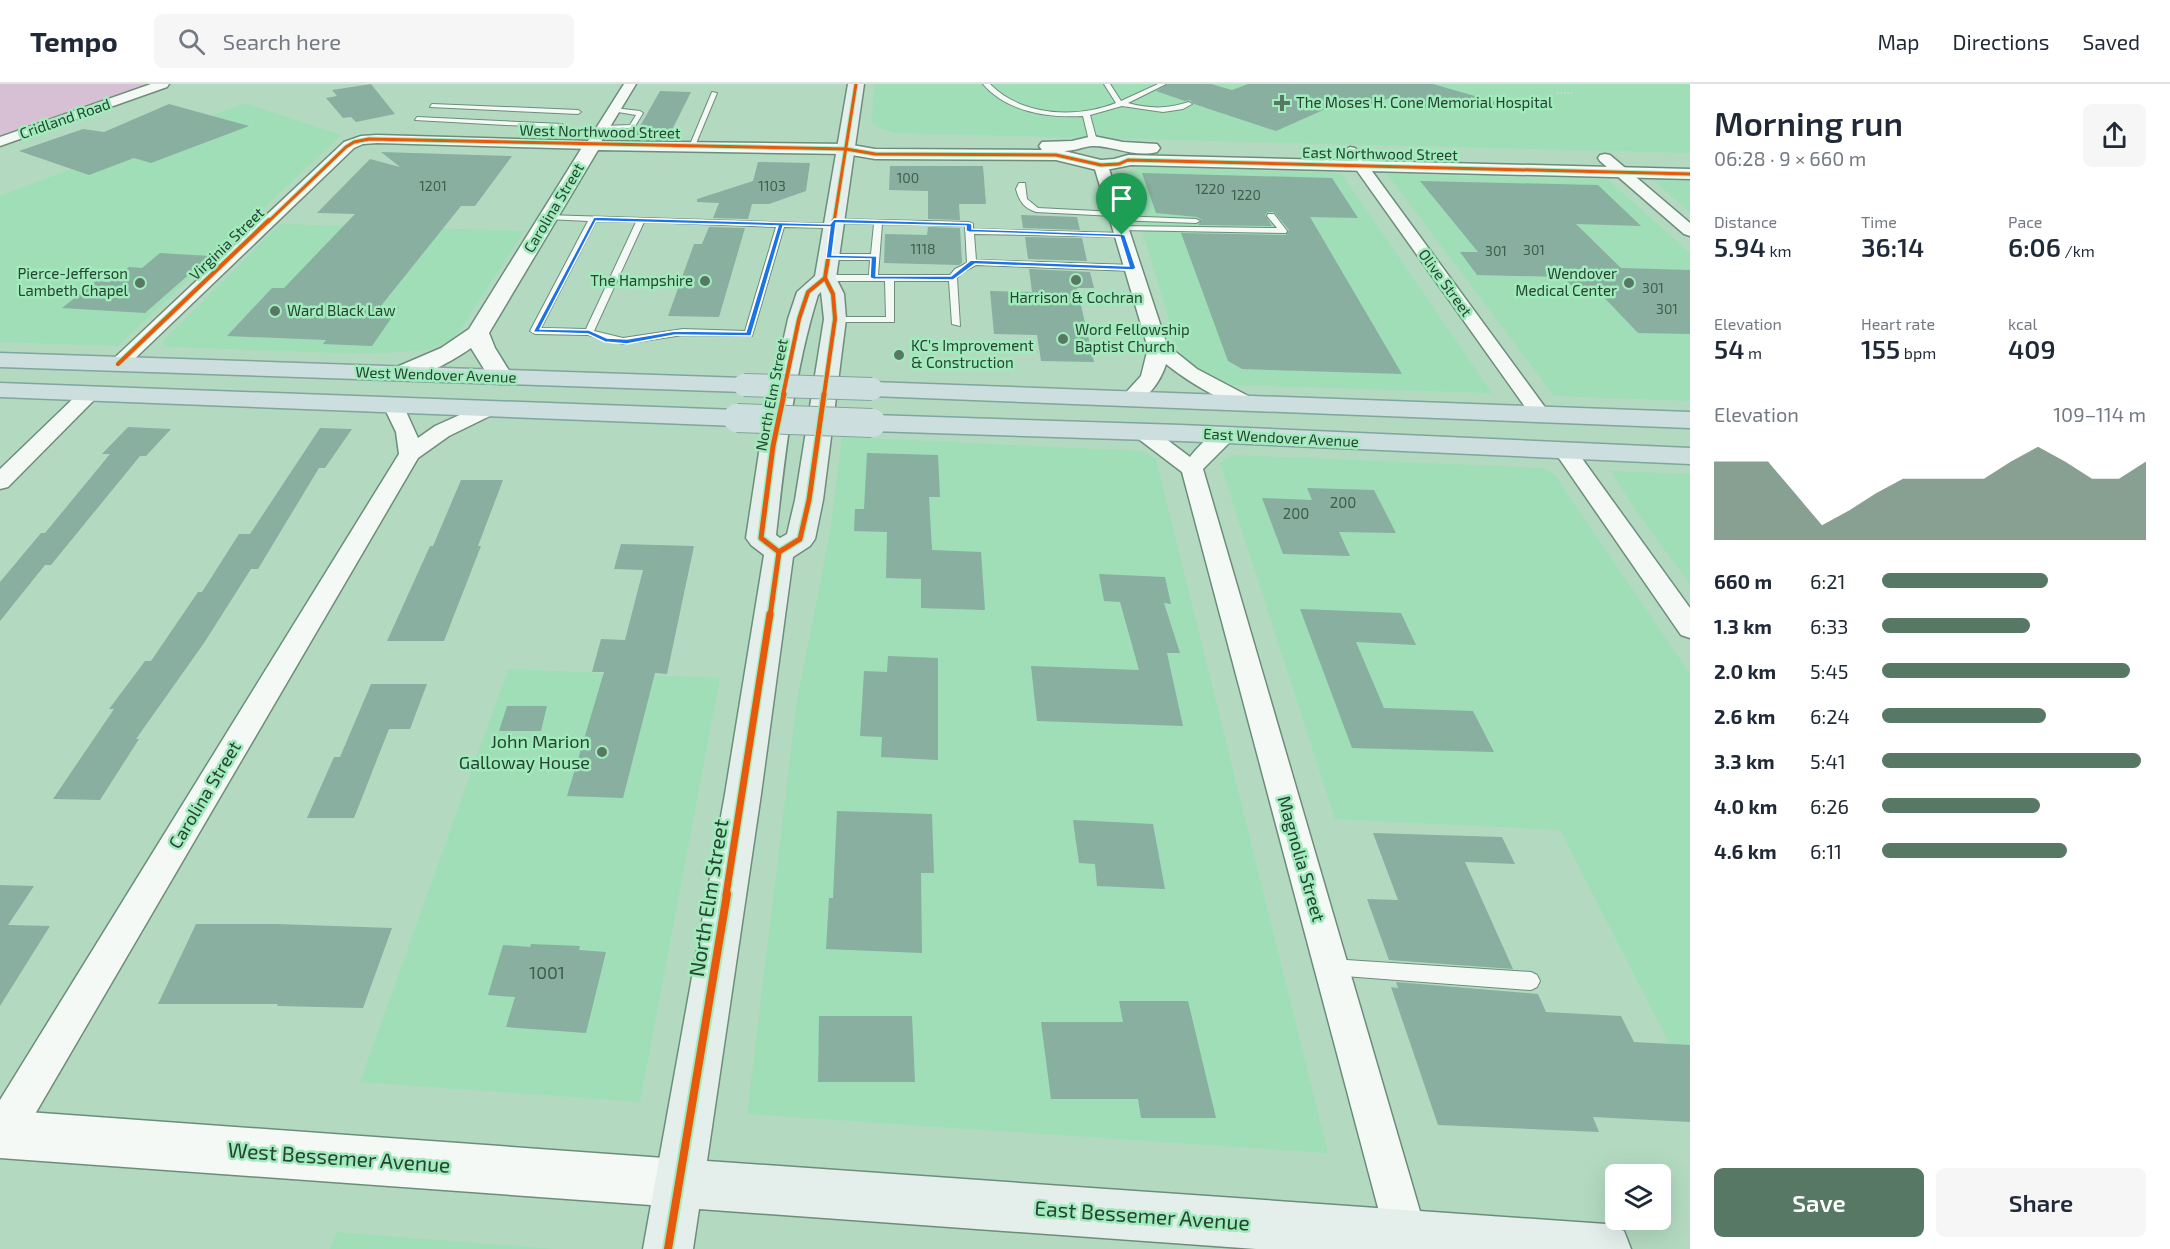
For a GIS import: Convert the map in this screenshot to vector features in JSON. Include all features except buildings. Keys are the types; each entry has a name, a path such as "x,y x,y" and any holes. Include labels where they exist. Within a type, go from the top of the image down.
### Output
{"highway":[{"name":"West Wendover Avenue","path":"0,360 872,390"},
{"path":"0,374 78,376 102,371 118,364"},
{"name":"West Wendover Avenue","path":"0,390 872,423"},
{"name":"East Wendover Avenue","path":"872,390 1690,420"},
{"name":"East Wendover Avenue","path":"872,423 1226,435 1690,456"}],"main road":[{"path":"779,552 800,539 805,520 835,320 833,294 827,267 856,84"},
{"name":"North Elm Street","path":"668,1249 743,794 779,552 761,538 773,446 799,319 808,292 827,267"},
{"name":"East Bessemer Avenue","path":"678,1183 1408,1242 1606,1249"}],"street":[{"name":"Cridland Road","path":"0,142 163,84"},
{"name":"Carolina Street","path":"401,374 449,353 478,333 630,84"},
{"name":"West Northwood Street","path":"354,142 377,139 554,144 597,136 691,146 846,149"},
{"name":"East Northwood Street","path":"846,149 875,154 1072,152 1093,141 1125,154 1690,160"},
{"name":"Virginia Street","path":"118,364 346,147 354,142"},
{"name":"East Northwood Street","path":"1072,152 1086,163 1101,166 1117,165 1125,154"},
{"name":"East Northwood Street","path":"1355,158 1690,174"},
{"name":"Olive Street","path":"1355,158 1540,414"},
{"path":"1605,158 1690,231"},
{"path":"1101,166 1158,348 1152,377 1131,398"},
{"path":"478,333 483,348 501,377"},
{"path":"1158,348 1190,373 1245,402"},
{"path":"0,482 89,394"},
{"path":"393,405 407,432 410,454"},
{"name":"Carolina Street","path":"0,1134 410,454 442,431 489,409"},
{"path":"1143,432 1192,469 1200,458 1226,435"},
{"path":"1565,451 1690,628"},
{"name":"Magnolia Street","path":"1192,469 1408,1242"},
{"name":"West Bessemer Avenue","path":"0,1134 678,1183"}],"lane":[{"path":"986,84 996,95 1016,105 1045,111 1086,114 1119,104 1164,84"},
{"path":"1107,84 1119,104 1140,109 1167,111 1189,104"},
{"path":"691,146 714,93"},
{"path":"432,106 578,112 562,126 554,144"},
{"path":"597,136 632,127 640,113 614,110"},
{"path":"1086,114 1093,141"},
{"path":"417,119 562,126"},
{"path":"1022,185 1020,189 1022,200 1028,207 1119,224 1201,233 1283,231 1271,216"},
{"path":"548,217 781,224 878,222 969,224 972,264 958,271 953,278 957,324"},
{"path":"969,231 1119,224 1194,217 1201,233"},
{"path":"594,219 535,331 589,332 605,340 627,342 675,333 749,334 781,224"},
{"path":"589,332 641,220"},
{"path":"873,278 878,222"},
{"path":"827,267 874,257"},
{"path":"971,262 1133,268"},
{"path":"827,267 873,278 953,278"},
{"path":"835,320 891,320 889,277"},
{"path":"1331,967 1532,981"}],"path":[{"path":"1557,93 1572,93"}],"shaded area":[{"path":"0,84 163,84 0,142"},
{"name":"The Moses H. Cone Memorial Hospital","path":"875,84 1690,84 1690,153 896,133 881,129 871,122"},
{"path":"245,103 341,135 118,346 0,342 0,196"},
{"path":"1141,167 1341,173 1492,393 1233,385 1202,371 1182,355 1177,346 1125,174"},
{"path":"1387,174 1607,179 1690,253 1690,401 1554,396"},
{"path":"1653,180 1690,181 1690,212"},
{"path":"280,224 524,231 459,332 449,341 429,350 368,354 167,347 162,342"},
{"path":"842,437 1141,451 1156,459 1328,1153 747,1114 797,700 830,532"},
{"path":"1234,455 1543,468 1554,474 1690,674 1690,1084 1560,830 1335,819 1220,463"},
{"path":"1611,471 1690,474 1690,584 1636,511"},
{"path":"508,669 720,678 640,1102 360,1082"},
{"path":"336,1232 555,1249 330,1249"}],"cycle path":[{"path":"668,1249 743,794 779,552 800,539 809,500 835,319 833,294 825,278 856,84"},
{"path":"118,364 346,147 354,142 369,139 846,149 875,154 1056,155 1110,166 1128,160 1690,174"},
{"path":"779,552 761,538 773,446 799,319 808,292 825,278"}],"place":[{"name":"The Moses H. Cone Memorial Hospital","path":"1282,103"},
{"name":"Harrison & Cochran","path":"1076,280"},
{"name":"The Hampshire","path":"705,281"},
{"name":"Pierce-Jefferson Lambeth Chapel","path":"140,283"},
{"name":"Wendover Medical Center","path":"1629,283"},
{"name":"Ward Black Law","path":"275,311"},
{"name":"Word Fellowship Baptist Church","path":"1063,339"},
{"name":"KC's Improvement & Construction","path":"899,355"},
{"name":"John Marion Galloway House","path":"602,752"}],"route":[{"path":"1122,235 969,231 969,224 834,221 833,226 810,225 711,222 594,219 535,331 589,332 605,340 627,342 675,333 749,334 781,224 833,226 828,257 874,257 873,278 953,278 958,271 972,264 971,262 1133,268 1122,235"}]}
